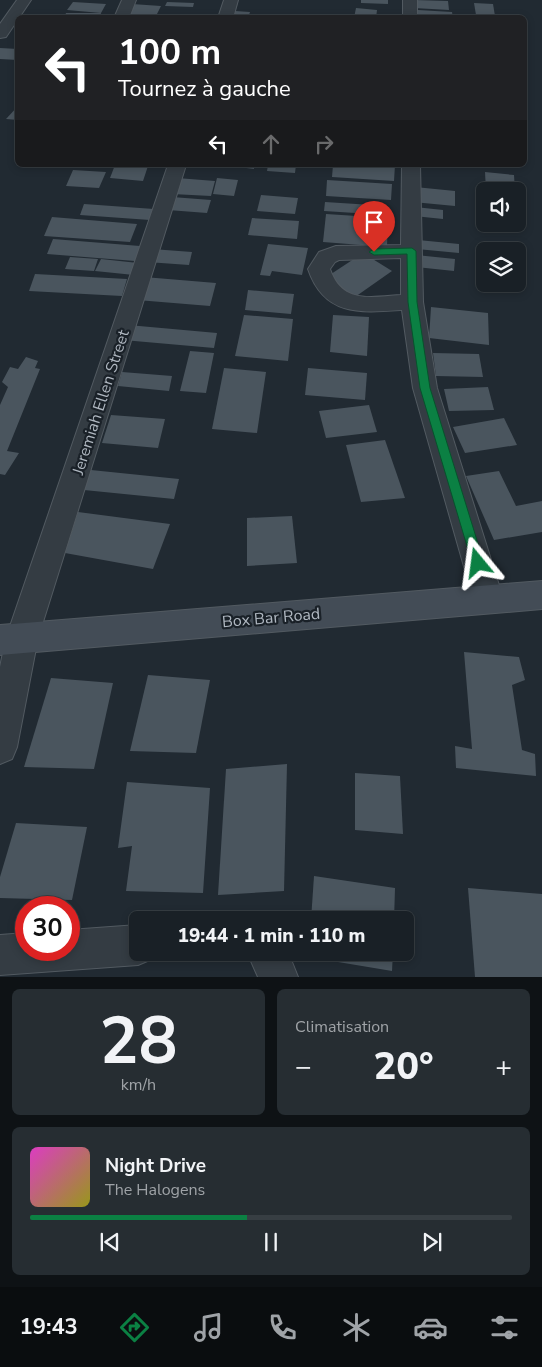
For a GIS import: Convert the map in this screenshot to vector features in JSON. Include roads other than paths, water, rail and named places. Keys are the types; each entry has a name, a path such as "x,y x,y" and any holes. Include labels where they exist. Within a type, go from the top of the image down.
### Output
{"street":[{"path":"1,34 24,0"},
{"path":"122,15 129,0"},
{"path":"226,15 231,0"},
{"path":"410,0 410,15"},
{"path":"1,34 15,35"},
{"name":"Jeremiah Ellen Street","path":"0,747 11,639 176,167"},
{"path":"411,167 412,302 425,388 488,598"},
{"path":"412,251 336,253 327,257 320,269 322,280 329,292 348,303 412,302"},
{"name":"Box Bar Road","path":"11,639 542,595"},
{"path":"80,949 129,946"},
{"path":"0,955 15,954"},
{"path":"271,961 278,977"}]}
